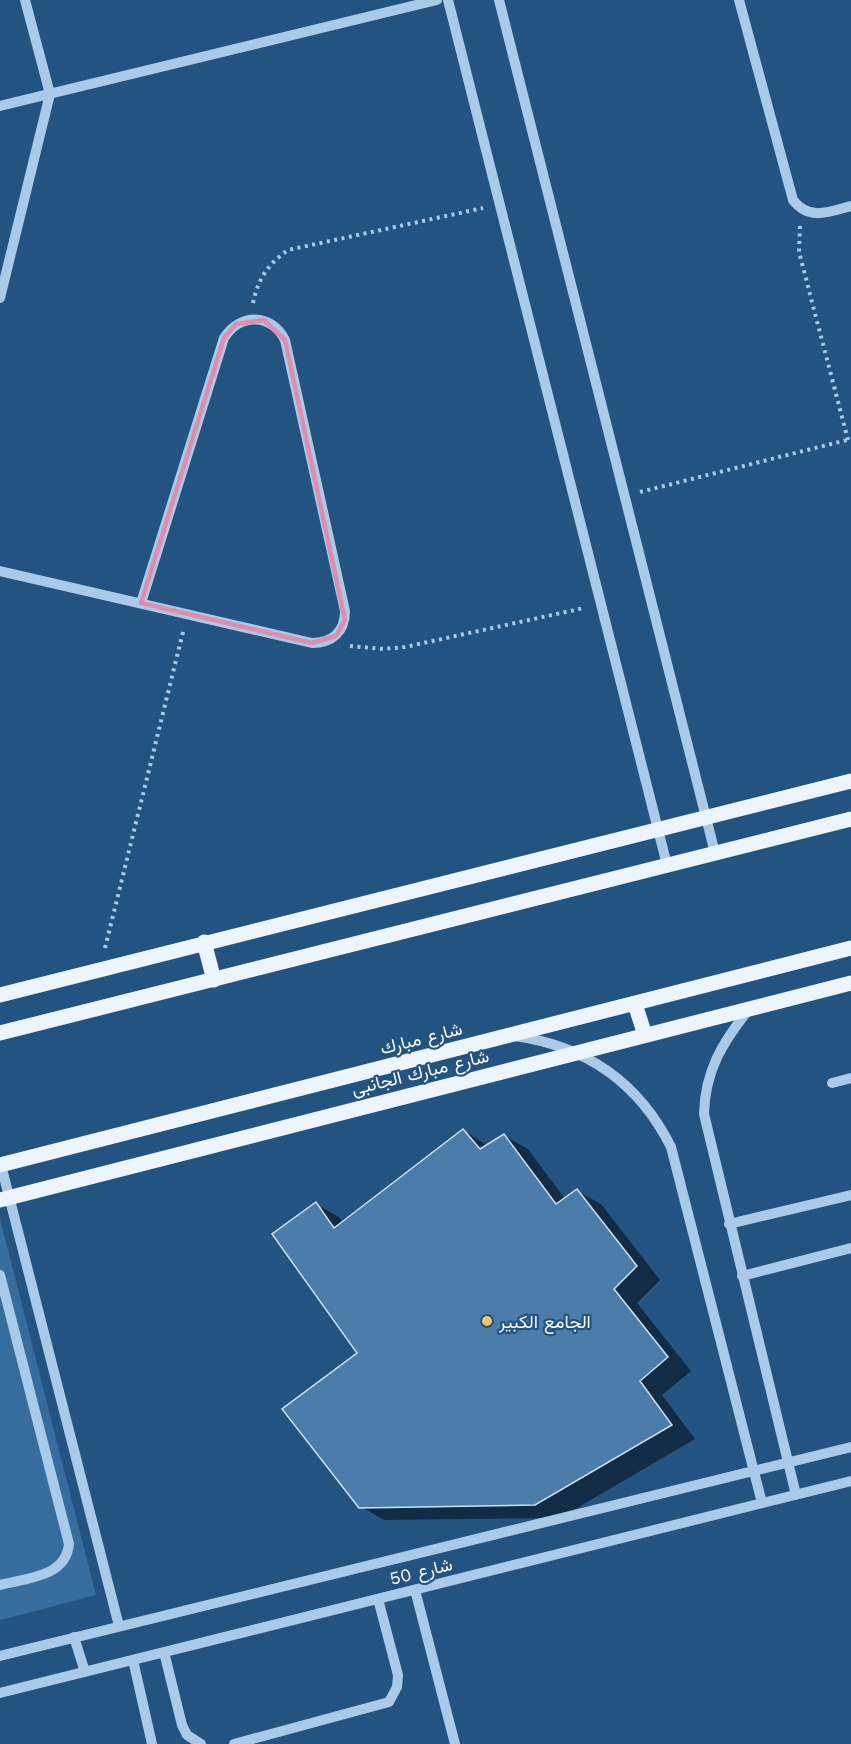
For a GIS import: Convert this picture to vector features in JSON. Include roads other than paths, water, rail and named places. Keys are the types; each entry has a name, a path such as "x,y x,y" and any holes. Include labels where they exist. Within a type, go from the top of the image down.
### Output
{"main road":[{"path":"0,995 851,781"},
{"path":"0,1033 851,819"},
{"path":"204,942 214,980"},
{"name":"شارع مبارك","path":"1,1165 851,948"},
{"name":"شارع مبارك الجانبى","path":"5,1199 851,983"},
{"path":"635,1004 645,1035"}],"street":[{"path":"0,298 50,94 25,0"},
{"path":"0,106 437,0"},
{"path":"448,0 667,865"},
{"path":"500,0 715,853"},
{"path":"739,0 790,192 798,207 806,212 821,213 851,206"},
{"path":"0,571 312,643 329,641 341,629 345,611 285,339 273,324 254,318 236,324 224,338 141,603"},
{"path":"751,1007 718,1050 709,1073 704,1097 705,1130 796,1495"},
{"path":"511,1035 556,1044 598,1063 633,1091 655,1118 671,1148 762,1503"},
{"path":"832,1083 851,1078"},
{"path":"1,1165 5,1199 119,1626"},
{"path":"729,1224 851,1195"},
{"path":"742,1276 851,1248"},
{"path":"0,1275 69,1544 64,1562 57,1569 0,1585"},
{"name":"شارع 50","path":"0,1656 851,1447"},
{"name":"شارع 50","path":"0,1694 851,1481"},
{"path":"415,1590 455,1744"},
{"path":"234,1744 389,1702 394,1695 398,1675 378,1599"},
{"path":"74,1637 85,1672"},
{"path":"164,1652 182,1725 188,1735 201,1744"},
{"path":"132,1660 152,1744"}],"place":[{"name":"الجامع الكبير","path":"487,1321"}]}
